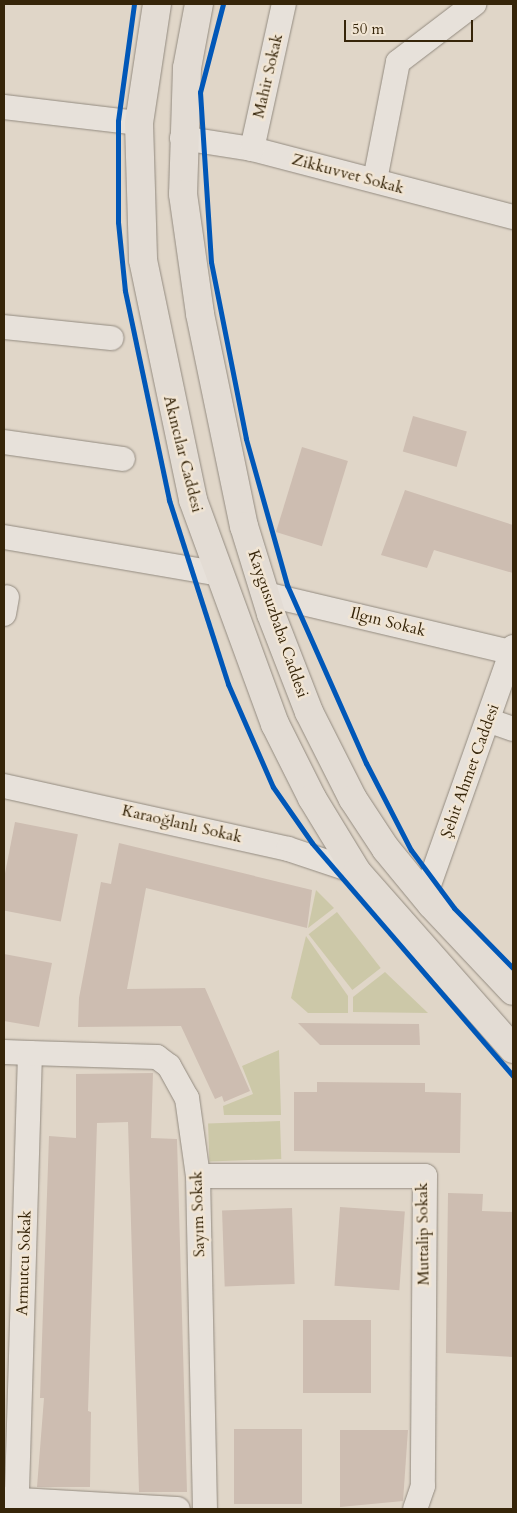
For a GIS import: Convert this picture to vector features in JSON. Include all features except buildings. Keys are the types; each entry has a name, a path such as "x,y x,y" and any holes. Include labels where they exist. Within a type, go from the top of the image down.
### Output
{"main road":[{"name":"Akıncılar Caddesi","path":"156,4 139,123 143,260 156,337 193,500 275,724 312,798 357,872"},
{"path":"182,138 187,68 199,4"},
{"name":"Kaygusuzbaba Caddesi","path":"182,138 183,194 200,314 244,526 265,594 309,712 353,800 425,896 513,991"},
{"path":"357,872 513,1049"}],"street":[{"name":"Mahir Sokak","path":"252,149 284,4"},
{"path":"375,180 398,62 474,4"},
{"path":"4,107 139,123"},
{"name":"Zikkuvvet Sokak","path":"182,138 252,149 513,217"},
{"path":"4,327 110,338"},
{"path":"4,442 123,459"},
{"path":"4,537 220,574"},
{"name":"Ilgın Sokak","path":"265,594 512,649"},
{"name":"Şehit Ahmet Caddesi","path":"425,896 490,721 512,649"},
{"path":"490,721 513,729"},
{"name":"Karaoğlanlı Sokak","path":"4,786 288,849 357,872"},
{"path":"4,1052 30,1053"},
{"name":"Sayım Sokak","path":"30,1053 157,1057 169,1066 187,1098 198,1176 205,1509"},
{"name":"Armutcu Sokak","path":"10,1500 30,1053"},
{"name":"Muttalip Sokak","path":"198,1176 425,1176 423,1486 415,1509"},
{"path":"10,1500 178,1509"}],"shaded area":[{"path":"316,890 334,908 308,928"},
{"path":"337,912 381,968 352,990 309,934"},
{"path":"306,936 348,996 348,1013 308,1013 291,998"},
{"path":"385,972 428,1013 353,1012 353,997"},
{"path":"279,1050 281,1115 224,1115 223,1106 253,1094 242,1066"},
{"path":"280,1121 281,1159 209,1161 208,1124"}],"cycle path":[{"path":"134,4 118,121 118,222 125,291 169,500 228,684 273,787 312,843 513,1076"},
{"path":"223,4 200,92 211,262 246,439 287,585 366,763 411,850 454,908 513,968"}]}
